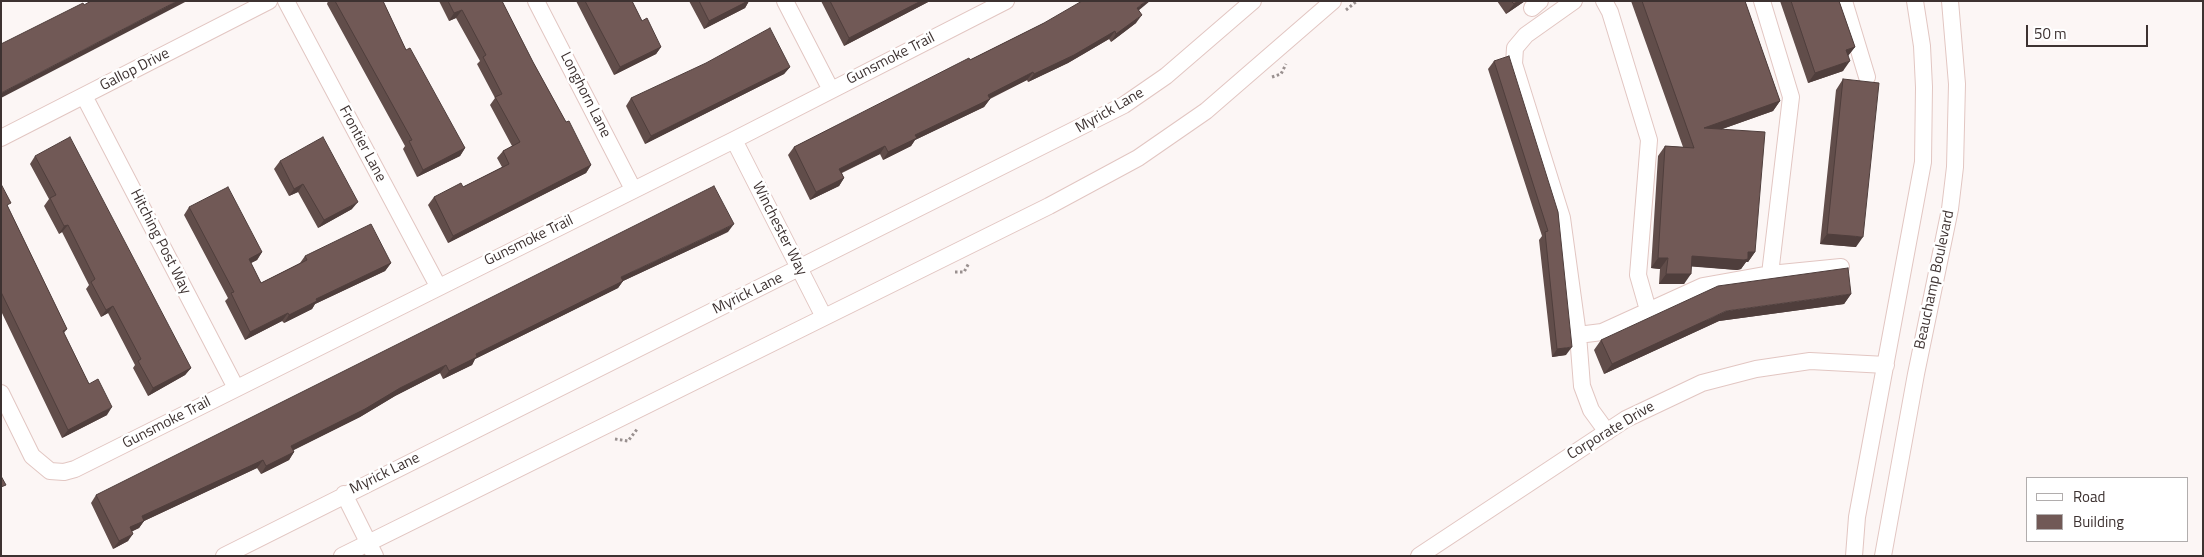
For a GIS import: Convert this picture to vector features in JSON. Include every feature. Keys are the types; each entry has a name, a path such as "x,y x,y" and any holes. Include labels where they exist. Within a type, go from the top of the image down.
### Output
{"street":[{"name":"Gallop Drive","path":"1,138 269,1"},
{"name":"Frontier Lane","path":"286,1 438,286"},
{"name":"Longhorn Lane","path":"536,1 634,189"},
{"path":"785,1 831,90"},
{"name":"Gunsmoke Trail","path":"1,393 32,456 50,471 64,472 75,469 438,286 734,140 1006,1"},
{"name":"Myrick Lane","path":"224,556 344,494 1124,105 1166,76 1253,1"},
{"path":"342,556 372,549 824,317 1049,206 1138,158 1206,111 1334,1"},
{"path":"1574,1 1526,35 1515,48 1514,64 1562,218 1578,335 1582,386 1591,410 1607,432"},
{"path":"1604,1 1610,12 1649,140 1638,275 1648,310"},
{"path":"1762,1 1791,97 1770,274"},
{"path":"1844,1 1867,77"},
{"name":"Beauchamp Boulevard","path":"1854,556 1857,517 1923,162 1924,79 1915,1"},
{"name":"Beauchamp Boulevard","path":"1883,556 1914,384 1950,209 1954,176 1957,84 1950,1"},
{"name":"Hitching Post Way","path":"84,96 236,388"},
{"name":"Winchester Way","path":"734,140 824,317"},
{"path":"1578,335 1602,332 1703,286 1770,274 1841,267"},
{"name":"Corporate Drive","path":"1418,556 1626,419 1677,394 1727,375 1786,363 1810,361 1886,366"},
{"path":"344,494 372,549"}],"building":[{"path":"91,1 177,1 1,93 1,44 83,3 84,5"},
{"path":"335,1 383,1 406,50 410,48 465,148 423,170 409,141 412,140"},
{"path":"448,1 502,1 533,62 566,122 569,121 591,165 453,236 434,197 461,183 463,187 509,164 503,151 520,142 495,97 502,94 483,57 486,55 462,10 454,13"},
{"path":"585,1 632,1 642,21 647,18 661,47 620,67"},
{"path":"699,1 748,1 709,21"},
{"path":"830,1 921,1 849,38"},
{"path":"1082,1 1146,1 1137,8 1142,15 1116,34 1115,31 1074,55 1034,74 1033,72 988,95 990,99 915,135 917,138 888,152 885,146 839,169 844,178 816,192 794,147 969,58 970,60 1044,23"},
{"path":"1642,1 1745,1 1780,101 1704,128 1765,132 1755,252 1748,252 1748,259 1692,256 1691,274 1666,274 1668,258 1658,258 1665,146 1694,148"},
{"path":"1791,1 1839,1 1855,47 1846,50 1850,61 1815,73"},
{"path":"770,28 790,67 651,136 631,98 706,63"},
{"path":"1509,56 1558,212 1572,347 1557,349 1545,232 1548,231 1494,61"},
{"path":"1843,79 1879,83 1863,237 1827,234"},
{"path":"70,137 191,368 153,388 138,361 141,359 113,306 106,310 91,282 95,279 68,225 64,226 50,198 56,195 35,156"},
{"path":"323,137 358,202 324,220 303,184 294,189 280,161"},
{"path":"1,184 11,203 7,205 67,329 63,331 89,384 98,379 112,407 68,430 1,292"},
{"path":"714,186 734,224 621,277 623,281 476,354 477,357 449,371 446,365 400,388 365,409 291,446 294,452 266,466 263,460 142,516 144,521 130,527 133,534 119,541 96,495"},
{"path":"228,187 262,252 249,259 261,283 307,260 305,256 371,224 391,263 316,299 317,301 289,315 288,313 250,332 231,293 234,292 189,207"},
{"path":"1848,268 1851,294 1726,311 1612,364 1601,340 1718,286"},
{"path":"1,476 6,485 1,487"}]}
